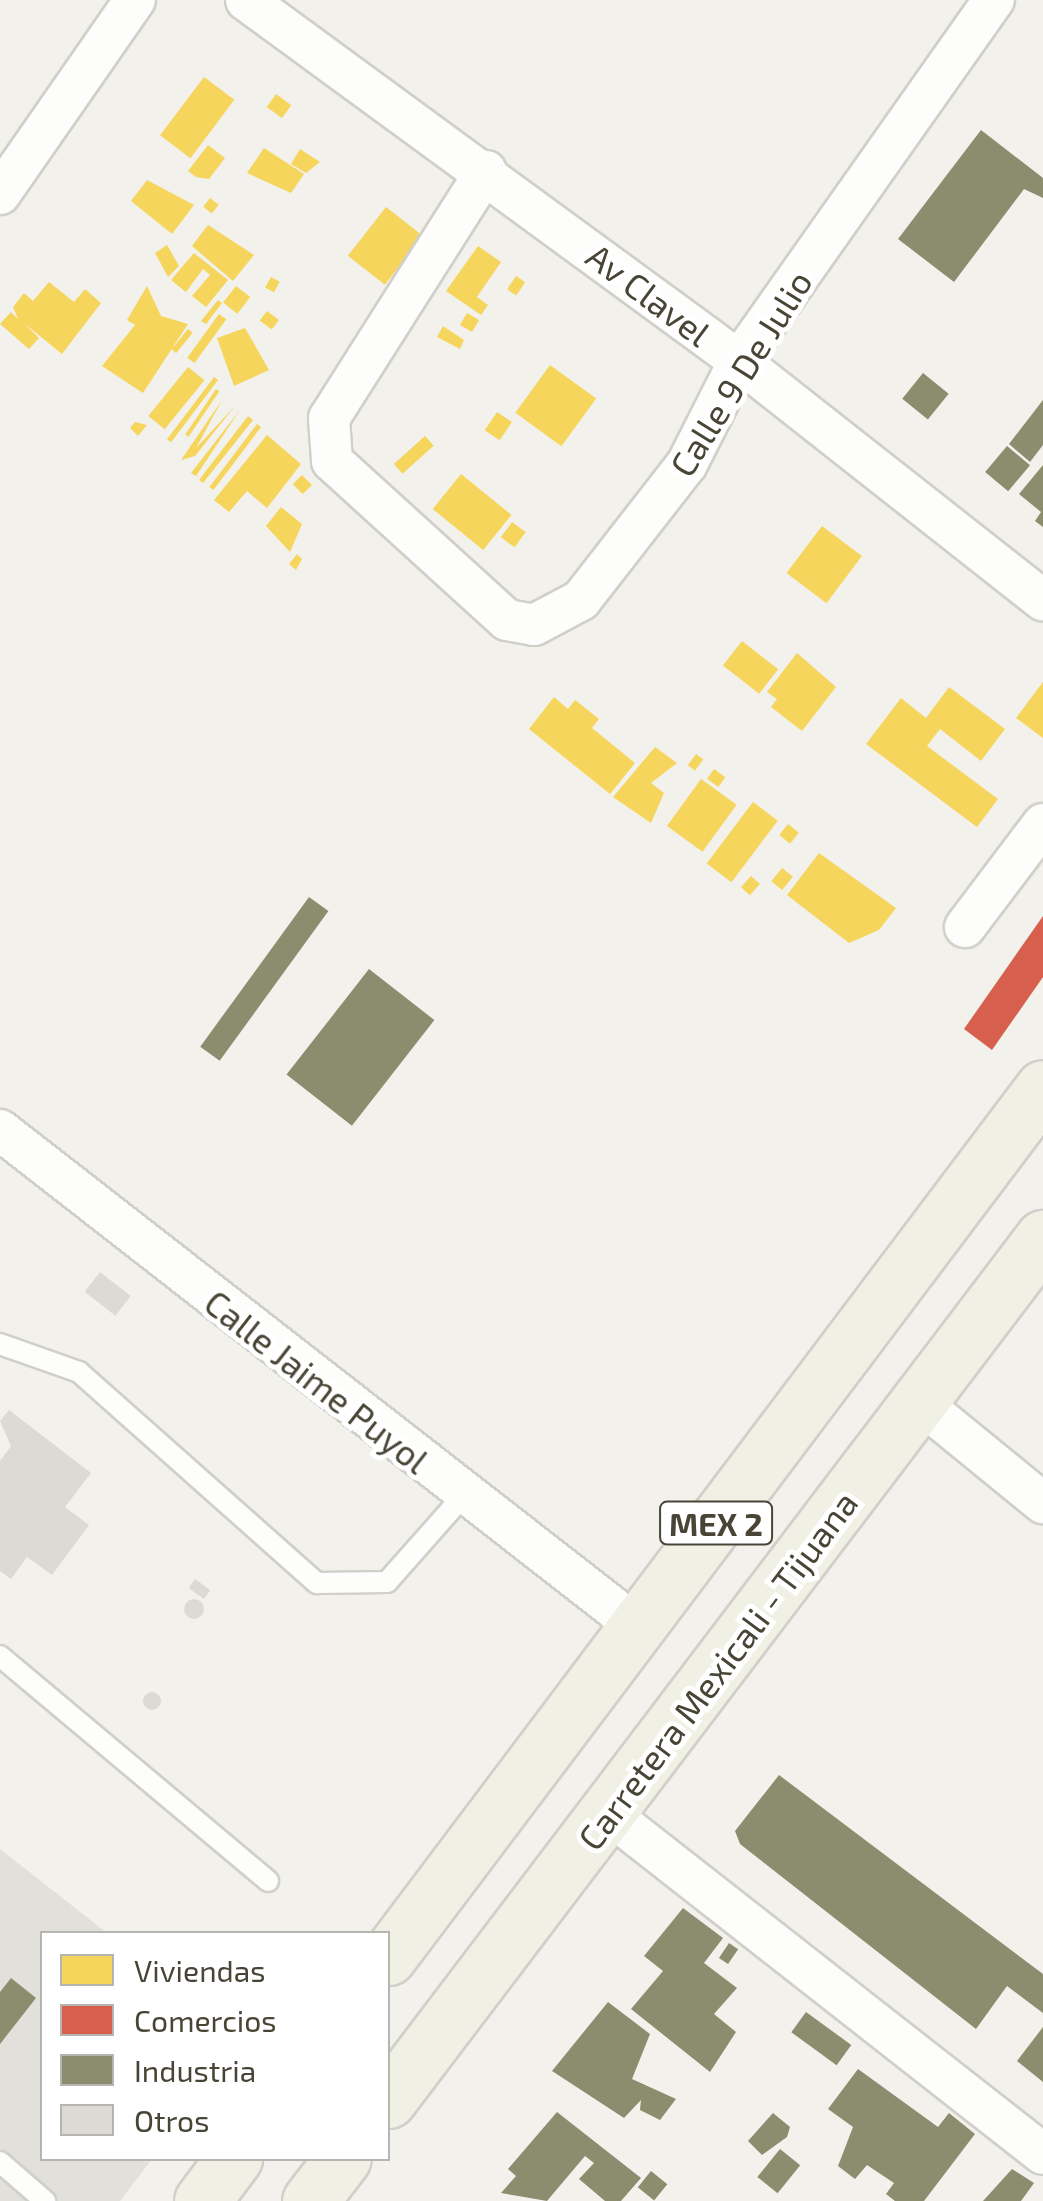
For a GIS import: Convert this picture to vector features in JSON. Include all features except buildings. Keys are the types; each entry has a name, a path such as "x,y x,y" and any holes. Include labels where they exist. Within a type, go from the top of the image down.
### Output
{"main road":[{"name":"MEX 2","path":"390,1954 1043,1088"},
{"name":"Carretera Mexicali - Tijuana","path":"390,2097 1043,1238"},
{"path":"202,2201 232,2161"},
{"path":"310,2201 340,2161"}],"street":[{"path":"0,194 136,0"},
{"name":"Av Clavel","path":"246,0 486,171 739,360 1043,600"},
{"name":"Calle 9 De Julio","path":"486,171 329,418 332,461 507,620 534,626 581,600 676,479 739,360 994,0"},
{"path":"964,927 1043,824"},
{"name":"Calle Jaime Puyol","path":"0,1130 463,1496 638,1627"},
{"path":"919,1402 1043,1503"},
{"path":"609,1814 1043,2154"}],"lane":[{"path":"0,1344 79,1372 318,1583 387,1582 463,1496"},
{"path":"0,1656 268,1881"},
{"path":"0,2162 45,2201"}],"shaded area":[{"path":"0,1849 104,1931 40,1931 40,2161 150,2161 120,2201 0,2201"}]}
